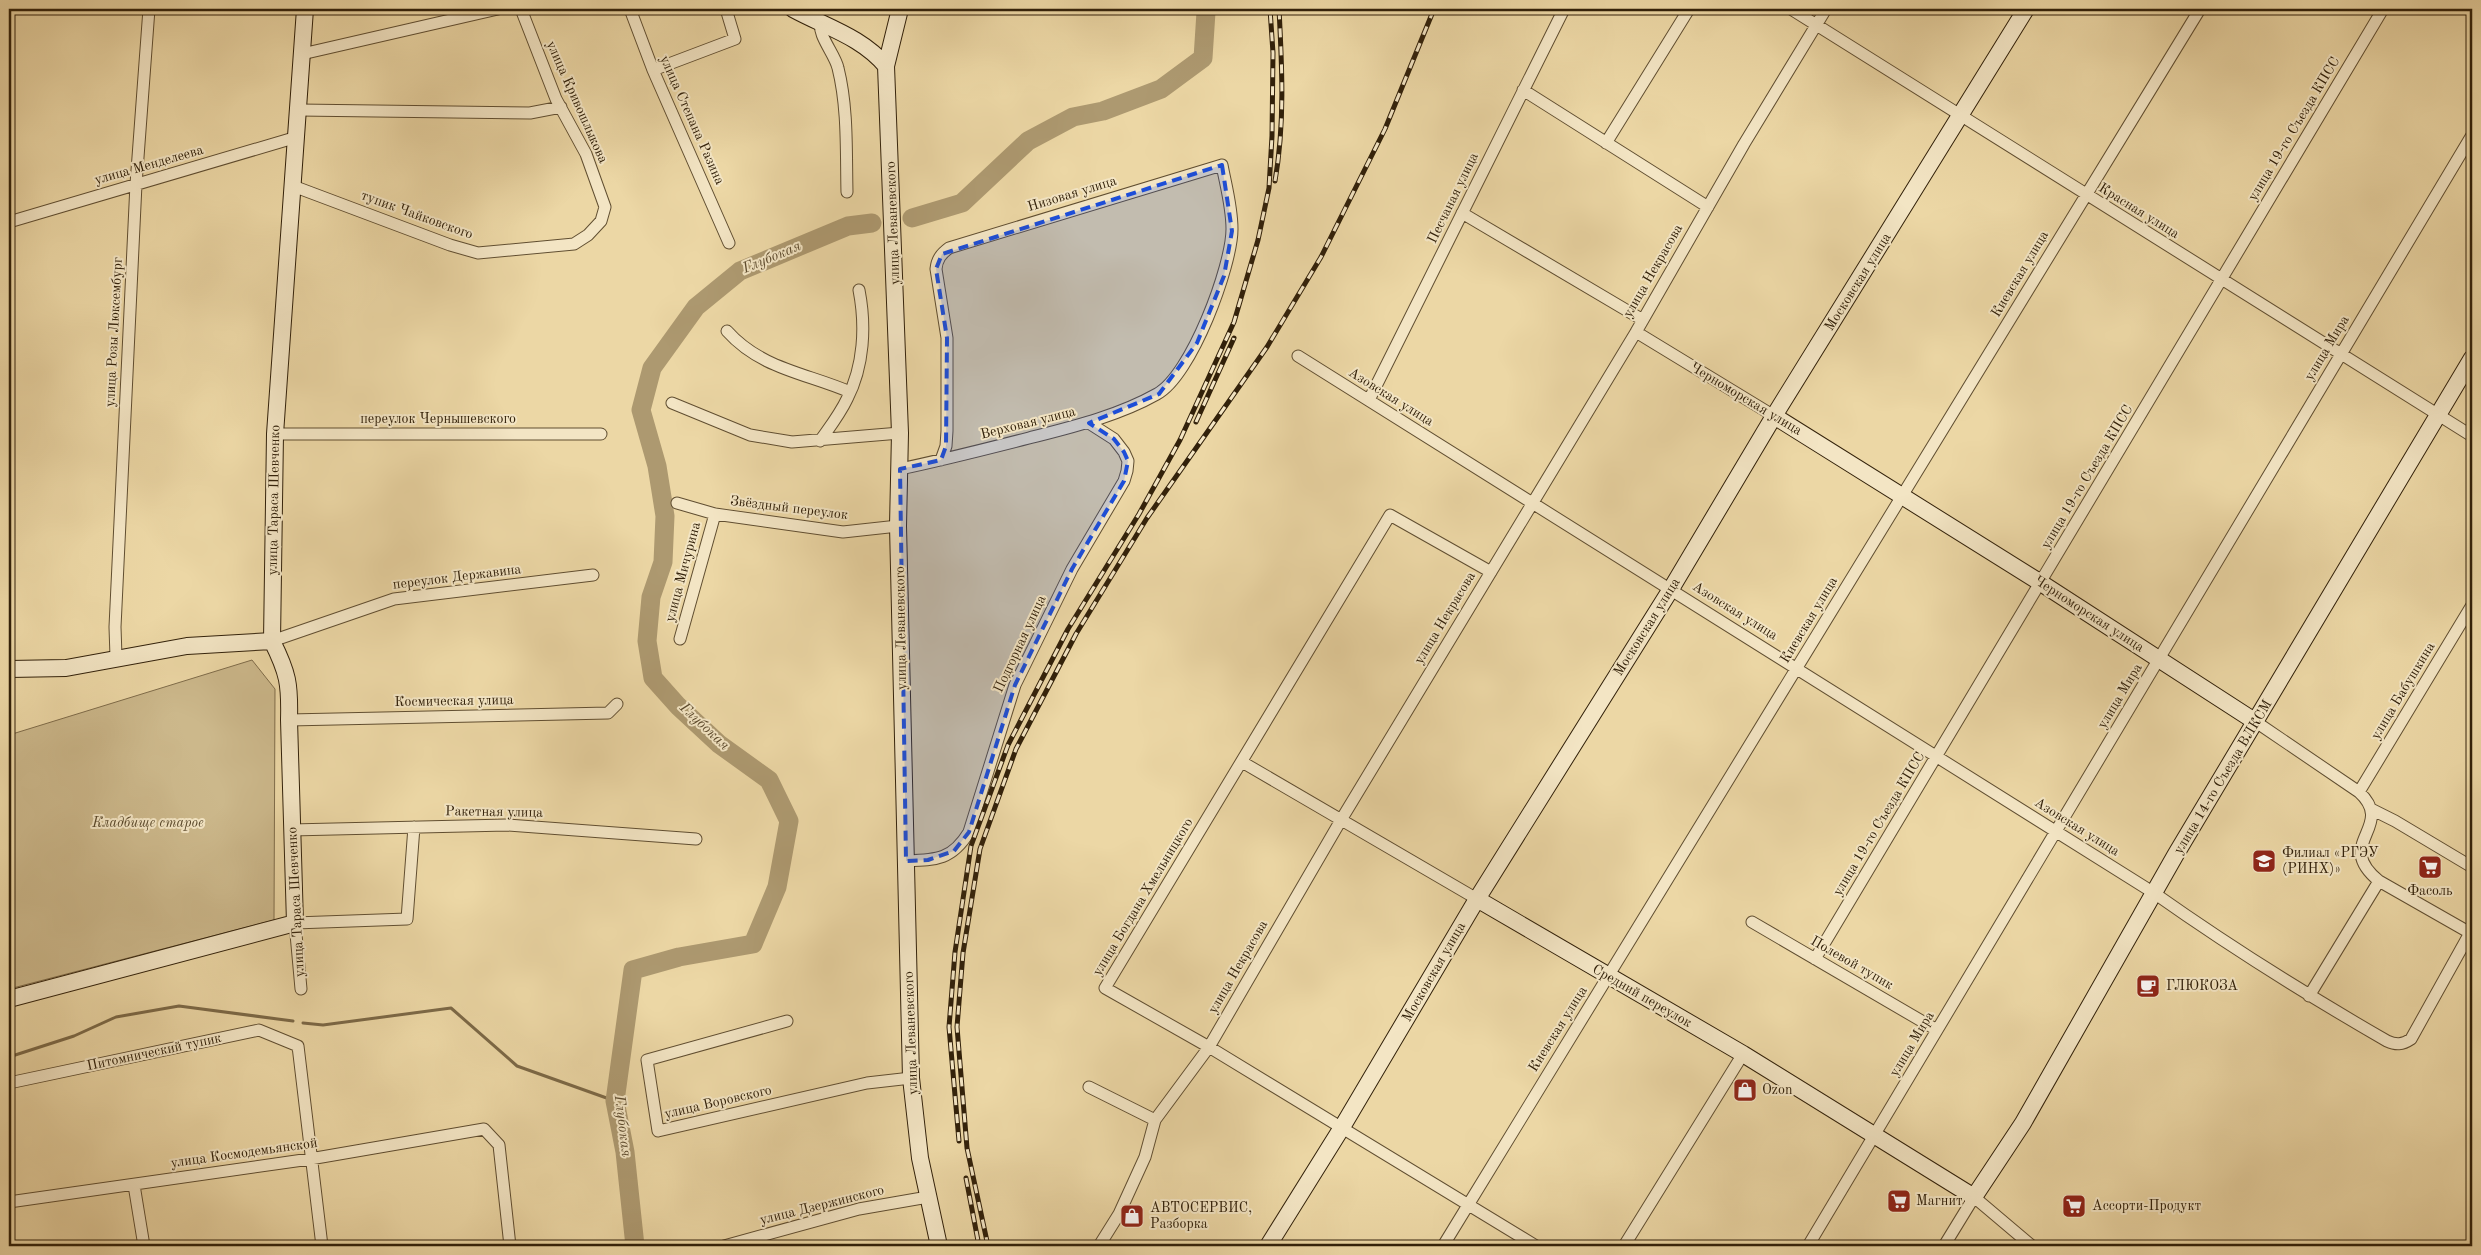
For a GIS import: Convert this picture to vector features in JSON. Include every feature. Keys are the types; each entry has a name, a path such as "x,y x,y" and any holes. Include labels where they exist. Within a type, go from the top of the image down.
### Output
{"street":[{"name":"улица Розы Люксембург","path":"116,657 115,627 136,184 149,9"},
{"name":"улица Тараса Шевченко","path":"302,989 295,923 288,676 272,641 275,434 305,9"},
{"path":"302,54 498,9"},
{"name":"улица Кривошлыкова","path":"521,9 561,107 586,154 606,207"},
{"name":"улица Степана Разина","path":"630,9 653,70 729,243"},
{"path":"653,70 735,39 726,9"},
{"path":"793,9 859,42 875,53 886,66"},
{"name":"улица Леваневского","path":"900,9 886,66 900,433 898,526 911,1078 916,1130 939,1246"},
{"name":"Песчаная улица","path":"1369,400 1564,9"},
{"path":"1606,143 1689,9"},
{"name":"Красная улица","path":"1791,9 2472,436"},
{"name":"улица Некрасова","path":"1099,1246 1119,1214 1145,1157 1155,1120 1209,1047 1341,820 1636,332 1708,206 1826,9"},
{"name":"Московская улица","path":"1268,1246 1341,1129 1477,898 1671,589 1774,416 2026,9"},
{"name":"Киевская улица","path":"1443,1246 2200,9"},
{"name":"улица 19-го Съезда КПСС","path":"1815,959 2383,9"},
{"path":"821,22 821,32 836,60 841,81 847,192"},
{"path":"1523,90 1708,206"},
{"path":"299,110 530,113 561,107"},
{"name":"улица Мира","path":"1808,1246 2472,136"},
{"name":"улица Менделеева","path":"9,222 297,137"},
{"name":"Низовая улица","path":"941,460 946,446 947,338 937,282 937,261 949,248 1222,165 1230,206 1232,230 1224,276 1196,343 1175,377 1159,394"},
{"name":"тупик Чайковского","path":"293,186 420,232 450,245 478,253 574,244 601,221 606,207"},
{"path":"1462,213 1643,320"},
{"path":"820,441 857,377 863,341 863,308 859,290"},
{"path":"727,331 736,341 768,364 820,379 850,392"},
{"name":"Черноморская улица","path":"1636,332 1902,496 2159,659 2359,792 2369,801 2373,810"},
{"name":"Азовская улица","path":"1298,356 2154,893 2207,931 2309,996 2387,1041 2395,1044 2404,1044 2411,1039 2471,933"},
{"name":"улица 14-го Съезда ВЛКСМ","path":"1974,1197 2018,1130 2154,893 2472,358"},
{"name":"Верховая улица","path":"900,469 1089,423 1159,394"},
{"path":"672,404 750,435 792,442 900,433"},
{"name":"Подгорная улица","path":"906,861 937,859 947,856 962,844 1015,685 1072,569 1124,480 1128,461 1124,452 1114,439 1089,423"},
{"name":"переулок Чернышевского","path":"275,434 601,434"},
{"name":"Звёздный переулок","path":"677,504 715,514 843,532 898,526"},
{"name":"улица Мичурина","path":"680,639 715,514"},
{"name":"улица Богдана Хмельницкого","path":"1491,572 1390,516 1105,988 1209,1047 1536,1246"},
{"name":"переулок Державина","path":"272,641 394,599 593,575"},
{"name":"улица Бабушкина","path":"2359,792 2472,605"},
{"path":"9,669 66,668 89,665 116,657 187,646 272,641"},
{"name":"Космическая улица","path":"289,720 608,713 617,704"},
{"name":"Средний переулок","path":"1242,762 1743,1054 1974,1197 2032,1246"},
{"path":"2471,933 2379,882 2366,871 2360,856 2362,841 2371,822 2373,810 2472,867"},
{"name":"Ракетная улица","path":"291,830 507,825 696,839"},
{"path":"9,999 295,923 407,920 414,826"},
{"path":"2309,996 2379,882"},
{"name":"Полевой тупик","path":"1752,922 1937,1030"},
{"name":"улица Воровского","path":"788,1021 647,1060 658,1131 867,1083 911,1078"},
{"name":"Питомнический тупик","path":"9,1083 259,1030 298,1046 310,1159"},
{"path":"1624,1246 1743,1054"},
{"path":"1089,1087 1155,1120"},
{"name":"улица Космодемьянской","path":"9,1202 310,1159 484,1129 499,1145 510,1246"},
{"path":"310,1159 322,1246"},
{"path":"134,1185 144,1246"},
{"name":"улица Дзержинского","path":"724,1246 859,1209 928,1197"},
{"path":"1944,1246 1974,1197"}],"highlighted area":[{"path":"1222,165 1232,231 1224,276 1197,343 1159,394 1089,423 1114,439 1124,452 1128,461 1124,481 1072,569 1015,685 969,832 954,851 928,860 906,861 900,469 941,460 946,446 947,338 936,269 942,254"}],"green space":[{"name":"Кладбище старое","path":"252,660 275,689 274,920 9,989 9,735"}],"waterway":[{"name":"Глубокая","path":"912,218 962,203 1028,141 1073,117 1103,111 1161,89 1203,58 1206,12 1204,9"},
{"name":"Глубокая","path":"635,1246 625,1152 615,1101 633,970 679,957 753,944 777,887 789,821 769,780 719,744 678,706 653,678 647,641 651,597 663,562 665,516 657,466 641,410 652,368 696,307 740,271 848,226 872,223"},
{"path":"9,1057 74,1036 116,1017 179,1006 293,1021"},
{"path":"303,1023 323,1025 451,1008 517,1066 615,1101"}],"railway":[{"path":"959,1141 949,1027 955,952 971,846 1008,745 1068,629 1139,514 1180,440 1234,322 1258,240 1269,188 1273,53 1270,9"},
{"path":"1275,181 1281,117 1282,73 1279,9"},
{"path":"988,1246 967,1148 957,1027 963,953 980,849 1016,749 1076,634 1147,518 1267,347 1321,257 1385,129 1434,9"},
{"path":"1196,422 1234,338"},
{"path":"966,1178 979,1246"}],"place":[{"name":"Филиал «РГЭУ (РИНХ)»","path":"2264,861"},
{"name":"Фасоль","path":"2430,867"},
{"name":"ГЛЮКОЗА","path":"2148,986"},
{"name":"Ozon","path":"1745,1090"},
{"name":"Магнит","path":"1899,1201"},
{"name":"Ассорти-Продукт","path":"2074,1206"},
{"name":"АВТОСЕРВИС, Разборка","path":"1132,1216"}]}
